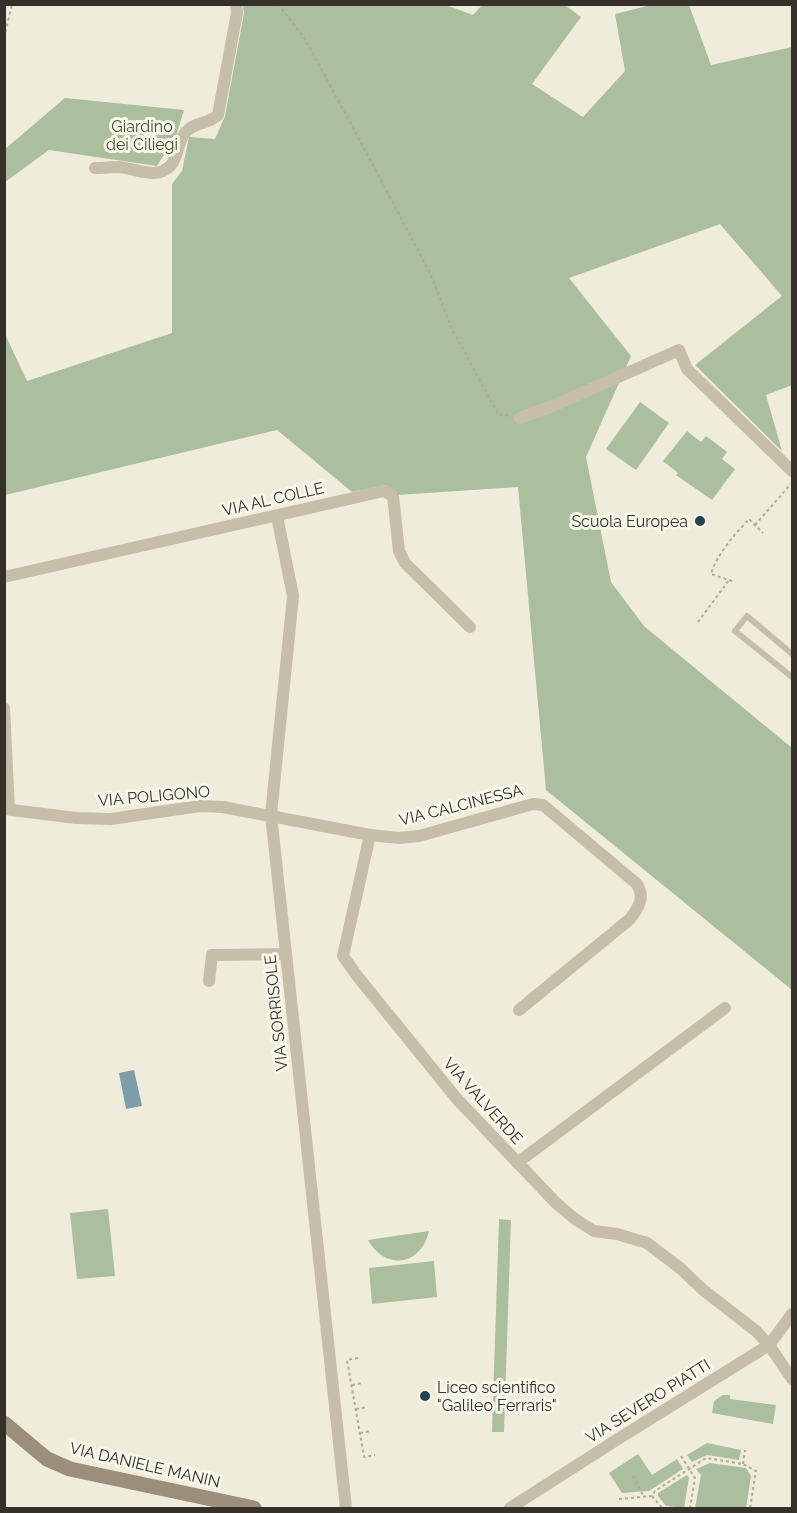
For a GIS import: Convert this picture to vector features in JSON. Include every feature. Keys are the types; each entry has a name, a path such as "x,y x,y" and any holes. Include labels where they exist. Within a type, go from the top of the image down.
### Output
{"main road":[{"name":"VIA DANIELE MANIN","path":"4,1424 47,1459 70,1469 254,1509"}],"street":[{"path":"95,168 120,167 151,173 162,172 172,164 180,140 186,131 192,126 210,122 218,115 237,14 236,4"},
{"path":"520,418 553,406 679,350 687,369 792,471"},
{"name":"VIA AL COLLE","path":"4,577 384,491 393,496 399,551 405,563 470,627"},
{"name":"VIA SORRISOLE","path":"277,516 293,596 271,815 346,1509"},
{"path":"4,708 7,809"},
{"name":"VIA CALCINESSA","path":"370,835 399,838 419,836 533,804 543,805 637,884 641,891 641,900 630,919 519,1010"},
{"name":"VIA POLIGONO","path":"7,809 76,818 111,819 200,806 223,807 271,815"},
{"path":"271,815 370,835"},
{"name":"VIA VALVERDE","path":"370,835 343,956 358,977 457,1099 556,1203 594,1231 618,1234 647,1244 680,1268 702,1289 756,1332 769,1345 792,1379"},
{"path":"209,981 212,955 286,954"},
{"path":"517,1162 725,1008"},
{"name":"VIA SEVERO PIATTI","path":"511,1508 769,1345 792,1314"}],"lane":[{"path":"792,654 747,616 735,631 792,676"}],"path":[{"path":"4,38 12,4"},
{"path":"278,4 305,39 383,184 430,273 452,329 498,414 520,418"},
{"path":"698,622 731,580 711,574 719,558 749,519 763,533 755,525 792,483"},
{"path":"358,1358 347,1360 364,1457 375,1455"},
{"path":"352,1385 362,1383"},
{"path":"356,1409 368,1407"},
{"path":"360,1433 370,1431"},
{"path":"743,1464 745,1450"},
{"path":"681,1456 695,1478 690,1509"},
{"path":"652,1496 655,1491 706,1458 743,1464 756,1471 750,1509"},
{"path":"633,1476 644,1497"},
{"path":"619,1499 652,1496"},
{"path":"652,1496 662,1509"}],"green space":[{"path":"243,5 446,5 473,15 482,5 565,5 581,17 532,84 583,117 625,71 615,14 651,5 689,5 711,65 792,47 792,385 766,395 782,451 695,365 782,296 720,224 569,278 631,356 586,457 611,582 644,626 792,748 792,990 546,790 518,487 397,495 386,485 352,492 277,430 5,495 4,332 27,381 172,333 172,184 182,171 189,137 215,139 225,116 244,13"},
{"name":"Giardino dei Ciliegi","path":"65,98 184,110 176,136 157,166 49,150 5,182 5,149"},
{"path":"640,402 669,423 636,470 606,449"},
{"path":"687,431 701,442 706,436 727,452 722,459 735,469 712,500 676,475 678,473 663,461"},
{"path":"108,1209 115,1276 77,1279 70,1213"},
{"path":"499,1219 511,1220 504,1432 492,1432"},
{"path":"429,1231 425,1243 418,1252 402,1260 384,1257 368,1240"},
{"path":"434,1261 437,1297 372,1304 369,1268"},
{"path":"723,1395 730,1395 730,1399 776,1405 773,1424 712,1413 714,1401"},
{"path":"707,1443 741,1450 739,1460 707,1455 692,1462 687,1455"},
{"path":"638,1454 652,1475 677,1459 683,1469 649,1491 622,1493 609,1473"},
{"path":"710,1463 746,1468 751,1476 746,1508 695,1508 701,1475 696,1469"},
{"path":"687,1475 689,1478 684,1508 666,1506 658,1493"}],"water":[{"path":"134,1070 142,1106 126,1109 119,1073"}],"place":[{"name":"Scuola Europea","path":"700,521"},
{"name":"Liceo scientifico \"Galileo Ferraris\"","path":"425,1396"}]}
